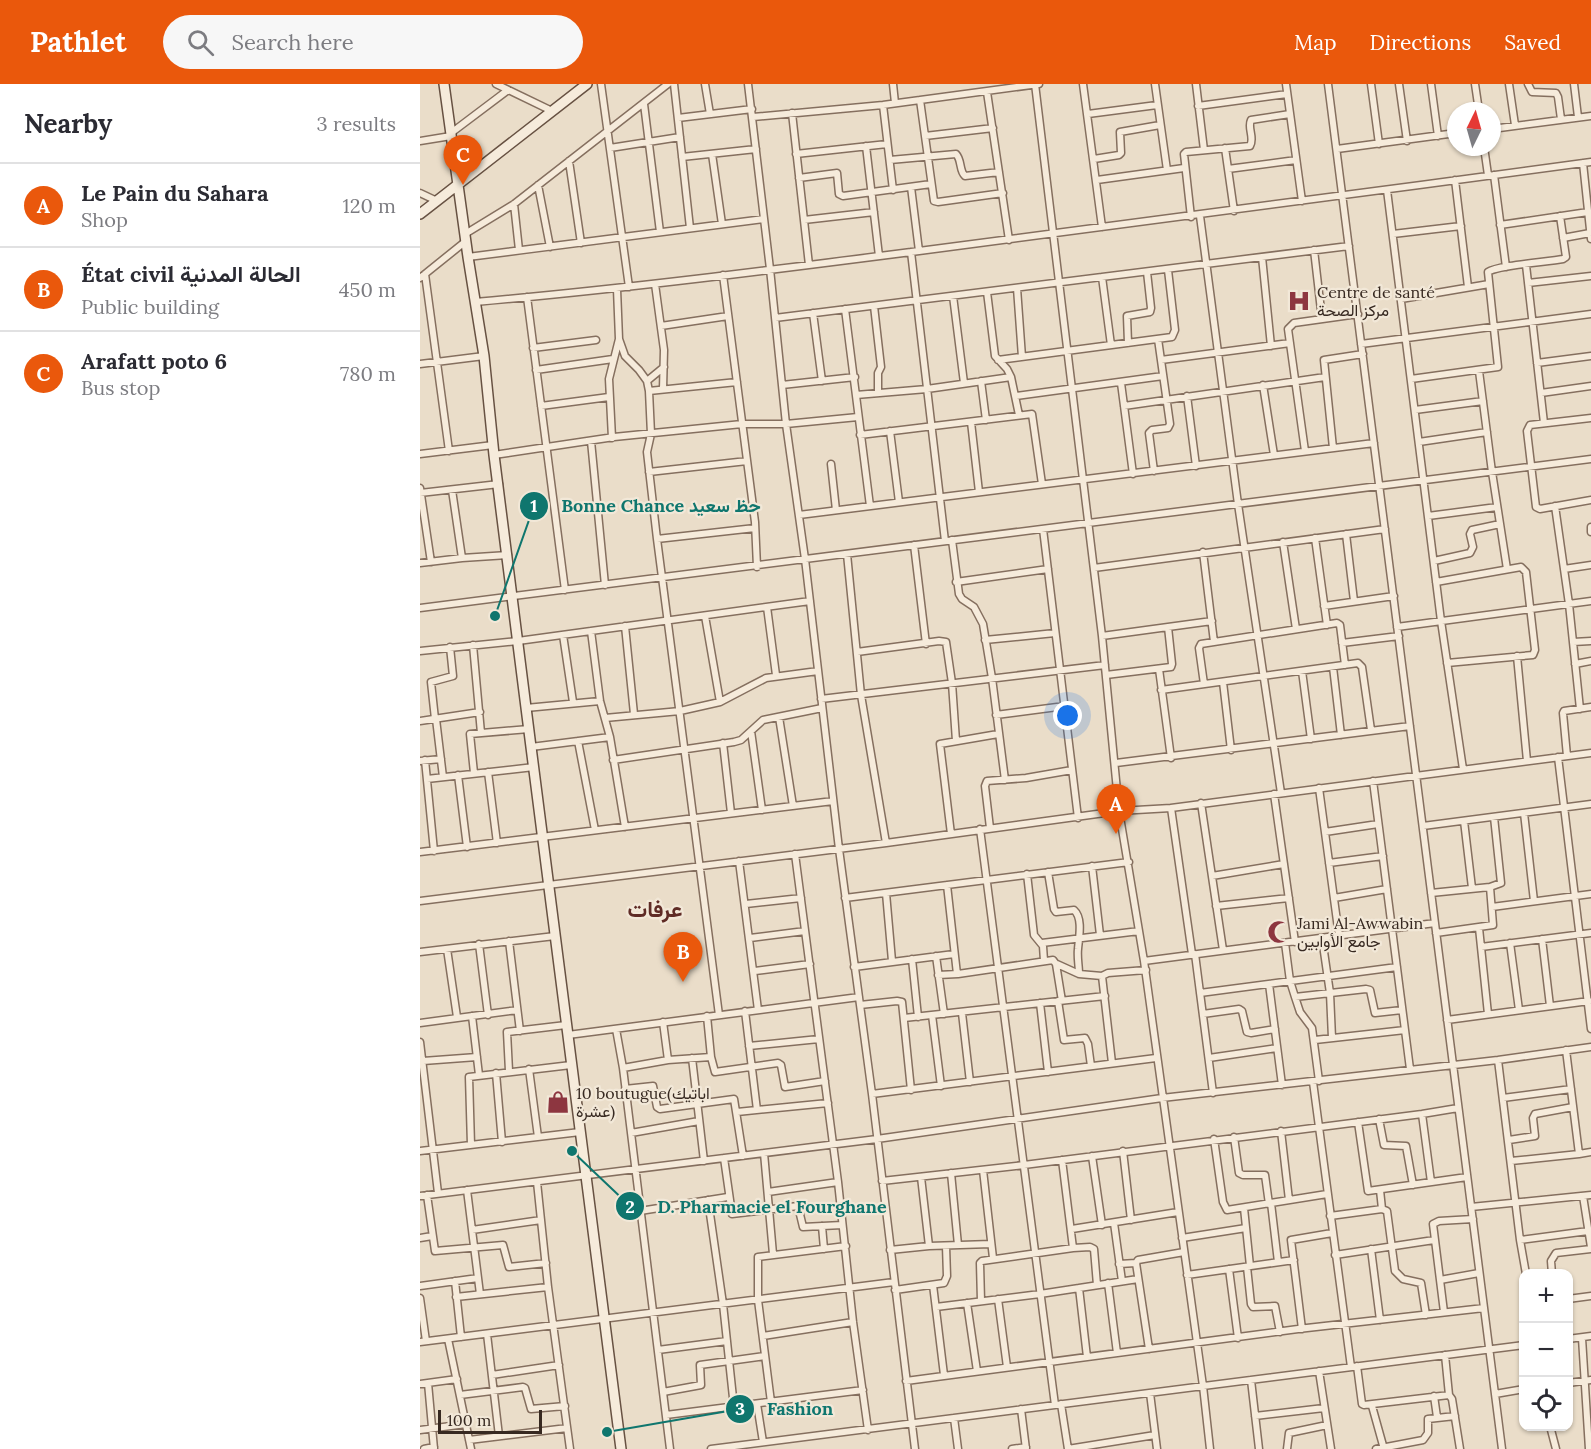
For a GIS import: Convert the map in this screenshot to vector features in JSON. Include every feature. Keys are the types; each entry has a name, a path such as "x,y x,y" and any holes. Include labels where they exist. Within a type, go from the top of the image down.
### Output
{"street":[{"path":"444,84 484,356 494,455 621,1449"},
{"path":"496,84 552,111"},
{"path":"420,214 588,84"},
{"path":"601,84 629,287"},
{"path":"449,451 423,276 465,237 513,204 668,84"},
{"path":"674,84 690,228"},
{"path":"705,84 710,114"},
{"path":"748,84 786,424 805,559 833,801 872,1094 915,1449"},
{"path":"892,84 895,103"},
{"path":"1035,84 1102,636 1119,811 1146,970 1156,1058 1203,1386 1209,1449"},
{"path":"753,117 883,105 1039,84"},
{"path":"1083,84 1102,227"},
{"path":"1155,84 1167,170"},
{"path":"1196,84 1204,150"},
{"path":"1286,84 1302,201"},
{"path":"1328,84 1502,1449"},
{"path":"1371,84 1378,144"},
{"path":"1399,84 1407,141"},
{"path":"1431,84 1438,136"},
{"path":"1475,84 1478,102"},
{"path":"1509,84 1515,125"},
{"path":"1528,84 1532,92 1556,93 1561,119"},
{"path":"1574,84 1578,117"},
{"path":"420,141 451,134 508,90"},
{"path":"987,92 1009,240"},
{"path":"1198,106 1287,94"},
{"path":"920,100 934,201 1003,193"},
{"path":"644,104 660,232"},
{"path":"883,105 893,190"},
{"path":"1088,114 1157,105"},
{"path":"678,118 752,109"},
{"path":"792,113 809,265"},
{"path":"1191,217 1184,154 1252,144 1249,123 1251,120 1290,114"},
{"path":"1501,127 1591,116"},
{"path":"1094,159 1121,153 1120,132 1160,125"},
{"path":"925,136 993,128"},
{"path":"1337,149 1447,134"},
{"path":"610,148 681,137"},
{"path":"796,154 887,144"},
{"path":"866,146 879,256"},
{"path":"1225,148 1234,211"},
{"path":"682,157 756,149"},
{"path":"712,154 722,224"},
{"path":"890,160 956,154 965,176 999,172"},
{"path":"1486,156 1506,267"},
{"path":"1228,169 1296,160"},
{"path":"569,161 581,243"},
{"path":"475,302 617,289 1009,240 1591,162"},
{"path":"1582,163 1591,238"},
{"path":"1097,180 1184,168"},
{"path":"799,178 834,172 838,175 840,195 931,184"},
{"path":"1455,180 1468,287"},
{"path":"538,185 550,247"},
{"path":"911,187 919,251"},
{"path":"1387,190 1441,621 1463,769"},
{"path":"420,193 437,201"},
{"path":"513,204 519,250"},
{"path":"804,220 874,212"},
{"path":"1500,225 1588,212"},
{"path":"1200,216 1238,504 1274,744 1284,864 1295,942"},
{"path":"1412,380 1499,366 1488,272 1506,267 1563,260 1566,257 1560,216"},
{"path":"468,257 764,219"},
{"path":"1393,234 1461,226"},
{"path":"1563,238 1590,233"},
{"path":"775,318 1349,246"},
{"path":"1314,250 1322,319"},
{"path":"911,252 940,497 956,582 962,599 974,607 983,624 1005,780"},
{"path":"1262,257 1271,346"},
{"path":"1526,265 1544,423"},
{"path":"998,360 1172,337 1175,330 1168,270"},
{"path":"1128,343 1127,315 1150,312 1147,272"},
{"path":"723,275 755,528 757,567"},
{"path":"1528,283 1591,276"},
{"path":"1102,277 1111,345"},
{"path":"655,284 661,326 663,389"},
{"path":"1401,299 1490,284"},
{"path":"1017,288 1022,357"},
{"path":"617,289 619,339 625,356 647,381 649,391 651,434 647,452 649,472 719,1015"},
{"path":"987,292 995,356 1011,377 1019,415"},
{"path":"953,296 964,383"},
{"path":"527,297 565,590"},
{"path":"874,306 881,368 878,393"},
{"path":"845,309 870,506"},
{"path":"813,313 822,381"},
{"path":"1305,451 1288,329 1290,325 1358,314"},
{"path":"1362,344 1591,314"},
{"path":"661,326 728,316"},
{"path":"612,438 609,379 619,339"},
{"path":"1154,471 1149,433 1152,430 1168,428 1170,424 1158,339"},
{"path":"533,348 597,340"},
{"path":"1161,360 1290,343"},
{"path":"1333,448 1323,362 1326,358 1363,354"},
{"path":"420,364 484,356"},
{"path":"1537,363 1591,356"},
{"path":"536,370 613,360"},
{"path":"647,381 664,367"},
{"path":"1479,371 1507,569"},
{"path":"1016,396 1163,376"},
{"path":"782,385 855,377"},
{"path":"856,395 927,389 1011,377"},
{"path":"1124,406 1325,377"},
{"path":"981,381 986,420"},
{"path":"649,391 737,382"},
{"path":"1121,382 1133,474"},
{"path":"1263,385 1274,456"},
{"path":"1541,393 1591,387"},
{"path":"1187,396 1196,466"},
{"path":"541,406 609,397"},
{"path":"1415,410 1483,401"},
{"path":"860,435 1030,413 1033,416 1042,484"},
{"path":"494,455 612,438 742,424 786,424 858,417"},
{"path":"1591,418 1528,427 1535,504 1540,509 1591,500"},
{"path":"971,422 979,492"},
{"path":"890,431 899,502"},
{"path":"1419,442 1487,432"},
{"path":"591,441 605,585"},
{"path":"799,515 1374,443"},
{"path":"420,454 494,445"},
{"path":"420,608 757,567 1591,459"},
{"path":"649,472 747,461"},
{"path":"831,464 836,510"},
{"path":"420,493 499,484"},
{"path":"420,488 431,562"},
{"path":"452,490 462,558"},
{"path":"1555,506 1569,604 1580,709"},
{"path":"1428,516 1497,507"},
{"path":"1434,561 1470,554 1473,547 1470,534 1472,530 1500,524"},
{"path":"1591,527 1591,532"},
{"path":"657,539 755,528"},
{"path":"1043,529 1078,818"},
{"path":"1094,568 1385,529"},
{"path":"1346,534 1354,601"},
{"path":"1315,538 1326,624"},
{"path":"1283,542 1296,629"},
{"path":"914,545 926,644"},
{"path":"1203,552 1214,642"},
{"path":"846,554 861,695 886,843"},
{"path":"420,563 508,555"},
{"path":"1564,569 1591,565"},
{"path":"1436,582 1524,568 1535,653 1447,663"},
{"path":"956,582 1048,569"},
{"path":"1324,606 1394,596"},
{"path":"420,651 563,635 810,601"},
{"path":"1398,627 1591,601"},
{"path":"766,607 776,675"},
{"path":"705,616 720,702"},
{"path":"1102,636 1212,621"},
{"path":"1204,684 1200,645 1326,624 1340,624 1345,665"},
{"path":"625,626 634,714"},
{"path":"1106,675 1172,666 1168,627"},
{"path":"591,631 600,701 610,737 625,827"},
{"path":"985,640 1055,633"},
{"path":"563,635 573,702"},
{"path":"1342,643 1398,636"},
{"path":"1573,642 1591,641"},
{"path":"857,652 946,642 952,683 956,741"},
{"path":"472,645 481,733"},
{"path":"443,777 431,682 453,676 450,647"},
{"path":"1517,656 1527,761"},
{"path":"1575,664 1591,661"},
{"path":"1161,690 1358,663 1362,667 1371,730"},
{"path":"821,699 1105,664"},
{"path":"1333,667 1341,735"},
{"path":"1159,669 1171,758"},
{"path":"604,718 680,711 720,702 758,681 776,675 818,671"},
{"path":"1302,671 1311,739"},
{"path":"1223,682 1231,750"},
{"path":"526,708 600,701"},
{"path":"996,715 1065,706"},
{"path":"1567,756 1563,712 1591,707"},
{"path":"613,760 741,740 764,720 822,708"},
{"path":"420,721 480,712"},
{"path":"779,717 792,806"},
{"path":"1116,763 1171,758 1410,726"},
{"path":"474,773 469,735 529,729"},
{"path":"751,731 762,810"},
{"path":"951,834 940,745 943,742 998,734"},
{"path":"531,747 610,737"},
{"path":"578,741 595,830"},
{"path":"723,743 731,813"},
{"path":"420,901 886,843 1119,811 1172,808 1591,753"},
{"path":"1558,757 1591,1029"},
{"path":"434,850 427,778 423,761 441,759"},
{"path":"427,778 534,767"},
{"path":"990,828 986,783 990,780 1005,780 1072,770"},
{"path":"488,772 497,843"},
{"path":"458,775 467,847"},
{"path":"1373,781 1410,1069"},
{"path":"1319,788 1339,936"},
{"path":"420,852 833,801"},
{"path":"1201,804 1223,950"},
{"path":"1423,826 1591,804"},
{"path":"1172,808 1213,1093"},
{"path":"1524,813 1534,901"},
{"path":"1431,893 1500,884 1502,881 1494,817"},
{"path":"1464,821 1472,888"},
{"path":"1325,832 1378,824"},
{"path":"980,829 1048,1361 1068,1449 1155,1435"},
{"path":"795,854 868,1430"},
{"path":"1329,864 1383,856"},
{"path":"739,861 755,971 758,1010"},
{"path":"845,898 1129,862"},
{"path":"1212,876 1284,864"},
{"path":"1092,866 1100,935"},
{"path":"1048,872 1056,912 1076,911 1081,938 1078,950 1079,974"},
{"path":"1027,874 1034,935 1042,943 1044,961"},
{"path":"947,885 957,974"},
{"path":"1436,933 1492,926 1494,924 1490,886"},
{"path":"1334,898 1387,889"},
{"path":"886,893 892,961"},
{"path":"1492,907 1591,894"},
{"path":"746,904 801,898"},
{"path":"1216,906 1289,898"},
{"path":"1144,961 1435,923"},
{"path":"1479,928 1488,1014"},
{"path":"1042,943 1139,931"},
{"path":"750,938 805,932"},
{"path":"1481,947 1591,933"},
{"path":"420,952 555,936"},
{"path":"1322,938 1330,993 1332,1038"},
{"path":"1542,939 1550,1006"},
{"path":"508,941 520,1031"},
{"path":"1285,943 1294,998 1300,1012 1312,1028 1315,1040 1318,1127 1345,1324 1362,1404 1372,1406 1449,1395"},
{"path":"1510,944 1520,1010"},
{"path":"479,945 488,1015"},
{"path":"447,949 457,1017"},
{"path":"854,967 954,954"},
{"path":"936,956 944,1014"},
{"path":"912,959 918,1017"},
{"path":"939,975 1053,960 1061,968 1079,974 1102,976 1108,973 1146,970"},
{"path":"755,971 810,964"},
{"path":"1056,964 1064,1040 1085,1038 1091,1066"},
{"path":"1200,993 1397,967"},
{"path":"1102,976 1113,1063"},
{"path":"1269,984 1282,1085"},
{"path":"1294,998 1366,989 1370,990 1375,1012 1402,1010"},
{"path":"904,1018 1105,996"},
{"path":"509,1071 506,1033 616,1029 859,997"},
{"path":"860,1005 900,1001 903,1004 910,1090"},
{"path":"1447,1020 1589,1001"},
{"path":"1040,1003 1048,1072"},
{"path":"1203,1014 1239,1009 1242,1011 1247,1032 1275,1029"},
{"path":"420,1023 517,1010"},
{"path":"745,1011 757,1110"},
{"path":"963,1012 970,1082"},
{"path":"932,1015 941,1086"},
{"path":"472,1016 479,1075"},
{"path":"707,1016 715,1072 780,1063 785,1087 825,1081"},
{"path":"663,1022 669,1060"},
{"path":"616,1029 626,1089 670,1449"},
{"path":"1315,1040 1405,1030"},
{"path":"749,1046 819,1039"},
{"path":"420,1042 423,1061 422,1082 438,1193"},
{"path":"546,1263 509,1267 504,1245 435,1251 423,1196 833,1145 1162,1098 1498,1060 1591,1047"},
{"path":"1209,1058 1277,1048"},
{"path":"1566,1050 1579,1154"},
{"path":"623,1068 711,1056"},
{"path":"423,1061 477,1057"},
{"path":"692,1058 704,1161"},
{"path":"872,1094 1156,1058"},
{"path":"1498,1060 1525,1269"},
{"path":"471,1145 468,1078 509,1071 571,1065"},
{"path":"529,1069 538,1137"},
{"path":"496,1073 502,1142"},
{"path":"626,1089 653,1086 657,1107 660,1109 734,1099 743,1156"},
{"path":"1503,1098 1571,1089"},
{"path":"737,1112 828,1103"},
{"path":"882,1181 1422,1114 1458,1107"},
{"path":"1509,1140 1535,1136 1533,1118 1535,1114 1573,1107"},
{"path":"1422,1114 1431,1182"},
{"path":"1379,1119 1384,1145 1404,1145 1407,1148 1413,1185"},
{"path":"631,1133 699,1121"},
{"path":"1358,1122 1367,1189 1380,1190 1467,1177"},
{"path":"1281,1131 1289,1200"},
{"path":"420,1151 580,1132"},
{"path":"1234,1137 1239,1173 1265,1175 1278,1262"},
{"path":"1214,1139 1225,1209 1327,1194"},
{"path":"1123,1151 1131,1220"},
{"path":"1511,1161 1591,1152"},
{"path":"764,1154 773,1254"},
{"path":"1092,1156 1102,1225"},
{"path":"723,1158 732,1214 798,1206 803,1227 842,1225"},
{"path":"1062,1160 1073,1248"},
{"path":"983,1170 993,1258"},
{"path":"951,1173 958,1245"},
{"path":"921,1177 929,1246"},
{"path":"537,1182 548,1287 570,1449"},
{"path":"768,1192 838,1182"},
{"path":"467,1190 480,1294"},
{"path":"1380,1190 1382,1209"},
{"path":"1471,1207 1591,1195"},
{"path":"1552,1269 1551,1261 1556,1253 1591,1248 1582,1196"},
{"path":"640,1211 728,1197"},
{"path":"708,1200 723,1304 734,1407"},
{"path":"1244,1208 1251,1304 1253,1307 1275,1306 1280,1332"},
{"path":"1330,1216 1382,1209 1387,1211 1396,1274 1403,1279 1421,1282 1426,1315"},
{"path":"1072,1229 1178,1212"},
{"path":"1444,1312 1432,1228 1435,1221 1473,1219"},
{"path":"472,1230 541,1220"},
{"path":"1114,1224 1122,1281"},
{"path":"822,1226 824,1249"},
{"path":"1182,1238 1246,1228"},
{"path":"1520,1239 1588,1231"},
{"path":"1276,1242 1332,1233"},
{"path":"420,1238 432,1236"},
{"path":"1291,1240 1302,1329"},
{"path":"1335,1255 1434,1240"},
{"path":"890,1250 991,1244"},
{"path":"771,1402 758,1300 758,1257 846,1246"},
{"path":"895,1290 944,1283 946,1280 946,1246"},
{"path":"981,1301 980,1263 993,1258 1090,1247 1094,1249 1097,1285"},
{"path":"1371,1250 1380,1320"},
{"path":"1119,1264 1136,1263 1138,1260 1184,1252"},
{"path":"1187,1275 1294,1260"},
{"path":"1136,1263 1149,1349"},
{"path":"1229,1269 1238,1338"},
{"path":"1440,1280 1479,1273"},
{"path":"420,1286 478,1278"},
{"path":"936,1307 1138,1279"},
{"path":"454,1281 461,1337"},
{"path":"420,1298 423,1342 894,1282"},
{"path":"1108,1283 1117,1353"},
{"path":"933,1285 944,1375"},
{"path":"456,1297 548,1287"},
{"path":"1078,1288 1087,1357"},
{"path":"1573,1298 1591,1296"},
{"path":"998,1299 1007,1366"},
{"path":"967,1303 976,1371"},
{"path":"906,1381 1007,1366 1484,1308"},
{"path":"763,1336 853,1322"},
{"path":"487,1334 499,1436"},
{"path":"1573,1339 1591,1336"},
{"path":"1582,1338 1588,1380 1589,1449"},
{"path":"448,1339 471,1449"},
{"path":"658,1350 727,1341"},
{"path":"711,1449 768,1444 1519,1346"},
{"path":"1445,1355 1449,1395 1452,1399 1460,1449"},
{"path":"663,1392 701,1385 700,1365 765,1356"},
{"path":"492,1375 559,1365"},
{"path":"1319,1371 1331,1449"},
{"path":"420,1384 457,1379"},
{"path":"1251,1380 1259,1449"},
{"path":"1573,1382 1588,1380"},
{"path":"424,1449 434,1448 428,1383"},
{"path":"460,1395 524,1388 531,1409 565,1406"},
{"path":"666,1415 863,1390"},
{"path":"1495,1394 1519,1390"},
{"path":"1150,1393 1157,1449"},
{"path":"1434,1396 1437,1417"},
{"path":"757,1404 768,1444"},
{"path":"1372,1406 1384,1449"},
{"path":"1255,1416 1324,1408"},
{"path":"1012,1449 1026,1448 1021,1410"},
{"path":"1376,1449 1424,1440 1428,1433 1428,1419 1455,1416"},
{"path":"954,1418 958,1449"},
{"path":"420,1430 466,1424"},
{"path":"1287,1449 1288,1433 1327,1425"},
{"path":"469,1440 567,1428"},
{"path":"1551,1431 1556,1449"}],"place":[{"name":"Arafatt poto 6","path":"463,185"},
{"name":"Centre de santé مركز الصحة","path":"1299,301"},
{"name":"Bonne Chance حظ سعيد","path":"495,616"},
{"name":"Le Pain du Sahara","path":"1116,834"},
{"name":"Jami Al-Awwabin جامع الأوابين","path":"1279,932"},
{"name":"État civil الحالة المدنية","path":"683,982"},
{"name":"10 boutugue(اباتيك عشرة)","path":"558,1102"},
{"name":"D. Pharmacie el Fourghane","path":"572,1151"},
{"name":"Fashion","path":"607,1432"}],"district":[{"name":"عرفات","path":"655,909"}]}
